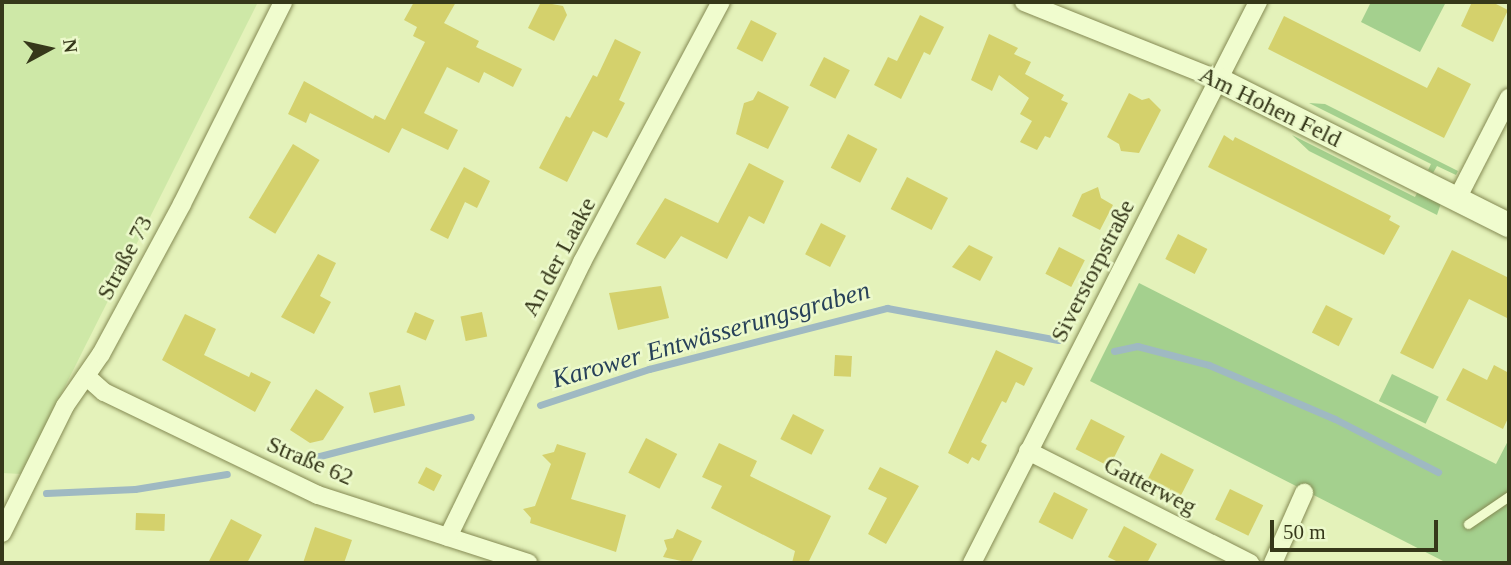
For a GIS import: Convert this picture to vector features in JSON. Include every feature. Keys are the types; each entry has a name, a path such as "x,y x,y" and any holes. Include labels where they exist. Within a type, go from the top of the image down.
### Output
{"street":[{"name":"Straße 73","path":"2,533 65,406 86,376 182,204 283,2"},
{"name":"An der Laake","path":"447,537 582,262 721,2"},
{"name":"Am Hohen Feld","path":"1024,2 1219,80 1509,226"},
{"name":"Siverstorpstraße","path":"972,563 1258,2"},
{"path":"1457,199 1509,98"},
{"name":"Straße 62","path":"86,376 104,392 318,495 528,563"},
{"name":"Gatterweg","path":"1028,452 1250,563"},
{"path":"1273,563 1304,493"}],"lane":[{"path":"1468,524 1509,496"}],"green space":[{"path":"2,2 258,2 21,474 2,473"},
{"path":"1371,2 1446,2 1420,52 1361,22"},
{"path":"1309,103 1325,104 1458,171 1456,175 1437,166 1433,173 1428,170 1431,164"},
{"path":"1292,135 1415,197 1418,191 1441,203 1437,215 1309,151"},
{"path":"1139,283 1496,464 1509,439 1509,563 1447,563 1090,381"},
{"path":"1392,374 1439,397 1426,424 1379,401"}],"building":[{"path":"414,2 456,2 444,23 479,41 476,47 522,69 513,87 484,72 479,83 447,67 424,113 458,130 448,150 402,128 389,153 310,113 306,123 288,114 304,81 373,119 375,115 385,120 425,42 413,36 417,27 404,20"},
{"path":"541,2 563,6 567,15 554,41 528,28"},
{"path":"1472,2 1492,2 1508,10 1493,42 1461,26"},
{"path":"920,15 944,27 930,55 924,52 901,99 874,85 888,57 897,61"},
{"path":"1284,16 1427,88 1438,67 1471,84 1444,138 1268,49"},
{"path":"751,20 777,33 762,62 736,49"},
{"path":"989,34 1018,48 1014,54 1031,62 1025,74 1064,95 1061,100 1068,103 1050,138 1045,136 1037,150 1020,142 1032,121 1020,114 1029,98 999,75 992,91 971,80"},
{"path":"615,39 641,52 619,100 625,103 607,138 593,131 567,182 539,168 566,116 570,118 593,75 597,77"},
{"path":"824,57 850,70 835,99 809,86"},
{"path":"758,91 789,107 768,149 736,134 744,103 753,100"},
{"path":"1129,93 1142,100 1149,98 1161,110 1139,153 1121,151 1119,144 1107,137"},
{"path":"848,134 877,149 860,183 831,168"},
{"path":"1224,135 1233,141 1235,137 1391,216 1389,220 1400,226 1384,255 1208,167"},
{"path":"293,144 320,160 275,234 249,218"},
{"path":"749,163 784,181 764,224 749,216 727,259 681,236 665,259 636,244 665,198 718,223"},
{"path":"464,167 490,181 477,208 465,202 448,239 430,230"},
{"path":"907,177 948,198 932,230 891,209"},
{"path":"1098,187 1101,198 1113,205 1100,230 1072,216 1082,194"},
{"path":"821,223 846,236 830,267 805,254"},
{"path":"1178,234 1207,249 1195,274 1165,259"},
{"path":"969,245 993,257 980,281 952,267"},
{"path":"1059,247 1085,260 1071,287 1045,274"},
{"path":"1452,250 1509,278 1509,319 1469,299 1433,369 1400,353"},
{"path":"318,254 336,263 320,296 331,302 314,334 281,317"},
{"path":"661,286 669,318 618,330 609,293"},
{"path":"1326,305 1353,319 1339,346 1312,333"},
{"path":"415,312 434,320 426,340 406,332"},
{"path":"482,312 487,336 466,341 460,317"},
{"path":"185,314 216,329 204,355 249,377 251,372 271,382 255,412 162,360"},
{"path":"996,350 1033,368 1024,386 1016,382 1006,403 1002,401 981,442 987,445 979,461 972,457 968,464 948,453"},
{"path":"835,355 852,356 851,377 834,376"},
{"path":"1494,365 1509,373 1509,416 1503,429 1446,400 1463,368 1487,380"},
{"path":"400,385 405,405 374,413 369,393"},
{"path":"316,389 344,407 323,440 310,443 290,430"},
{"path":"793,414 824,430 811,455 780,439"},
{"path":"1091,419 1125,436 1109,467 1076,449"},
{"path":"646,438 677,454 659,489 628,473"},
{"path":"719,443 757,461 750,476 831,516 808,563 792,563 795,551 711,508 722,486 702,477"},
{"path":"557,444 586,453 571,499 626,515 616,552 530,523 531,518 523,509 535,506 551,464 542,455 554,452"},
{"path":"1161,453 1194,470 1178,501 1145,484"},
{"path":"426,467 442,475 434,491 418,483"},
{"path":"880,467 919,486 886,544 868,534 887,498 868,489"},
{"path":"1230,489 1263,505 1248,536 1215,520"},
{"path":"1054,492 1088,509 1072,540 1039,522"},
{"path":"136,513 165,514 164,531 135,530"},
{"path":"231,519 262,535 247,563 208,563"},
{"path":"1124,526 1157,544 1147,563 1120,563 1108,557"},
{"path":"315,527 352,540 344,563 303,563"},
{"path":"677,529 702,541 691,563 663,557 667,549 664,540 673,538"}],"waterway":[{"name":"Karower Entwässerungsgraben","path":"540,405 649,369 887,308 1058,340"},
{"name":"Karower Entwässerungsgraben","path":"1114,351 1137,346 1209,365 1335,419 1438,472"},
{"name":"Karower Entwässerungsgraben","path":"312,458 471,417"},
{"name":"Karower Entwässerungsgraben","path":"46,493 135,489 227,474"}]}
